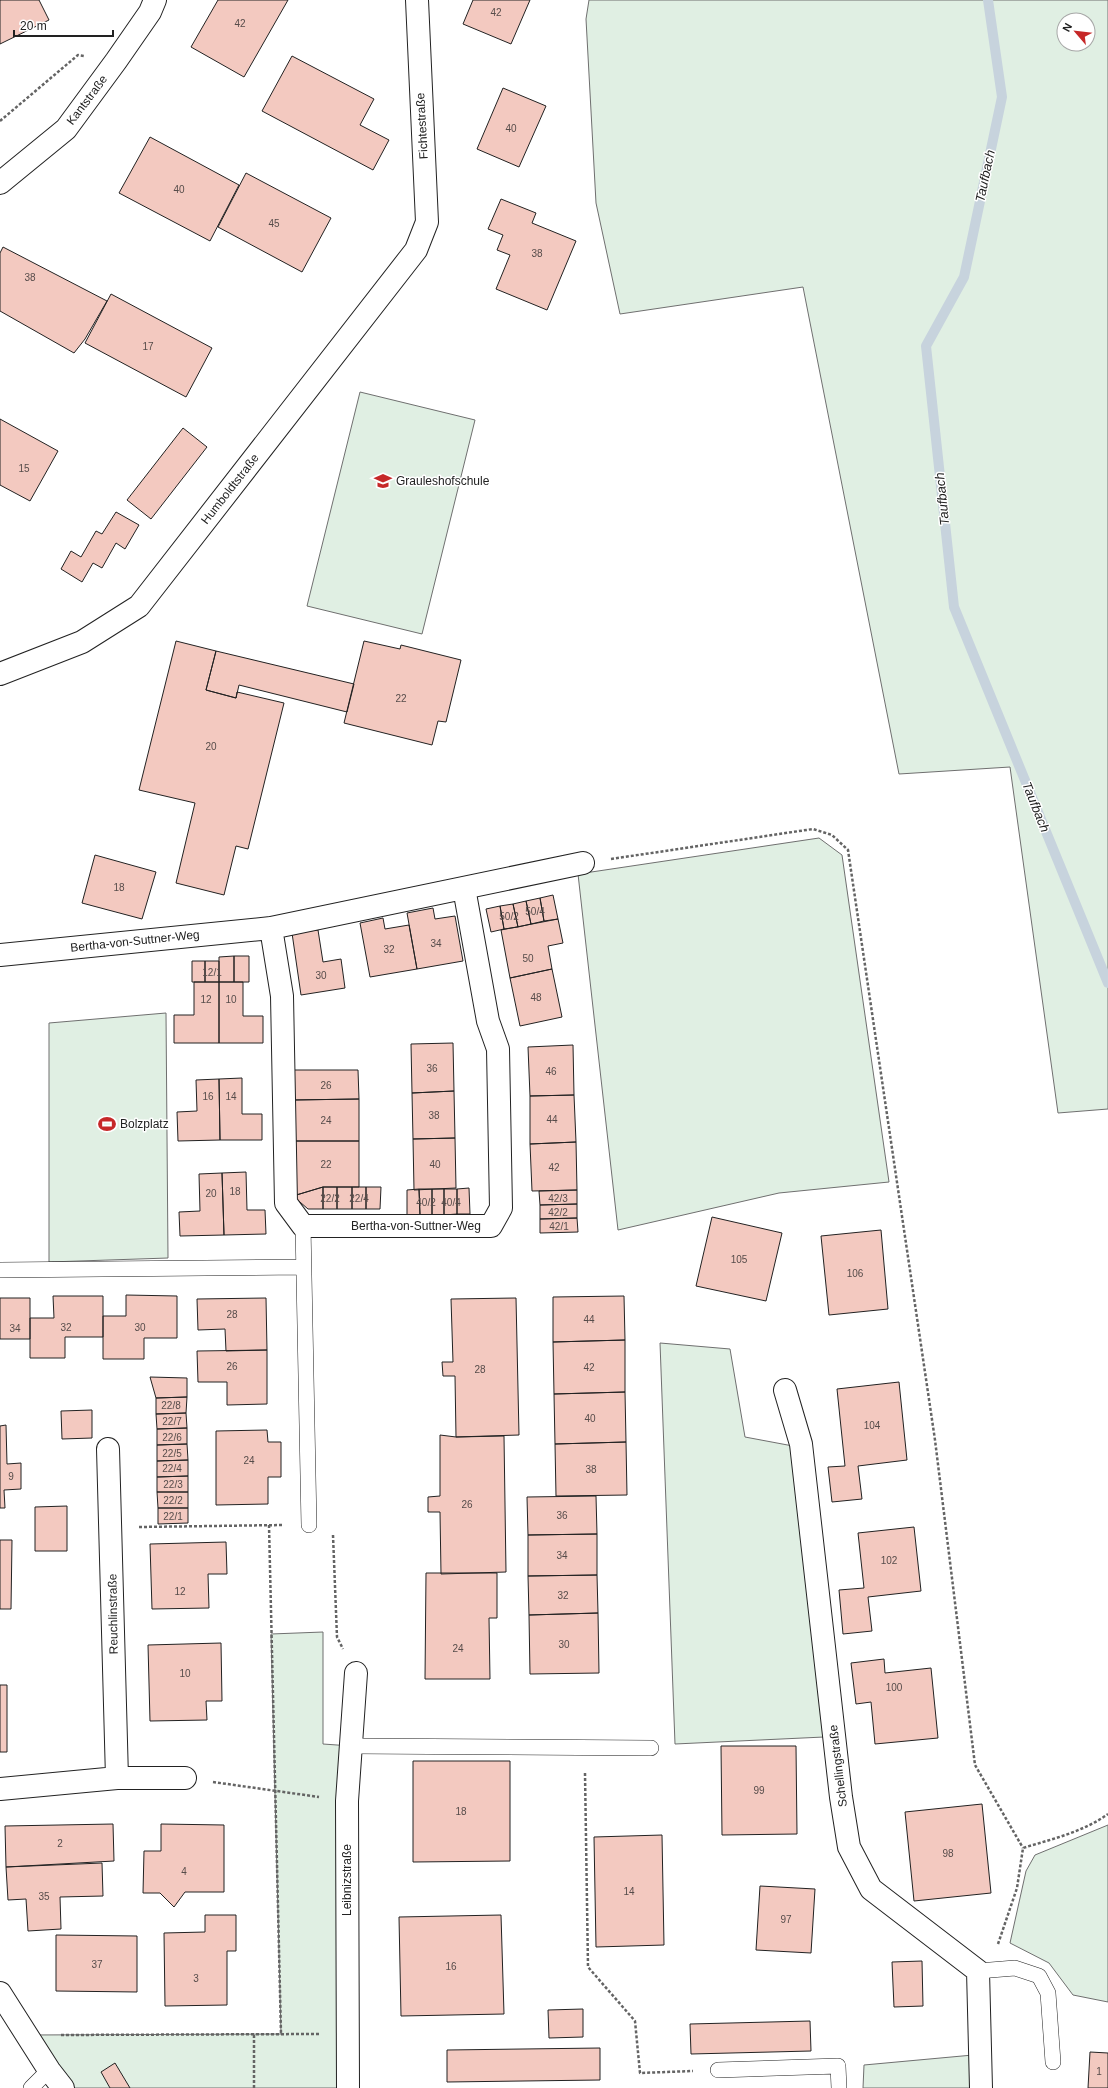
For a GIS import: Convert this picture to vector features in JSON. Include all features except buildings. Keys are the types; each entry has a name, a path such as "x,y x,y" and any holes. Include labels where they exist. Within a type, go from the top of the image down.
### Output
{"street":[{"name":"Kantstraße","path":"0,183 66,129 116,62 150,12 155,0"},
{"name":"Fichtestraße","path":"416,250 427,222 417,0"},
{"name":"Humboldtstraße","path":"0,674 82,642 139,606 416,250"},
{"name":"Bertha-von-Suttner-Weg","path":"0,955 270,928 583,863"},
{"name":"Bertha-von-Suttner-Weg","path":"302,1226 491,1226 501,1208 498,1049 488,1021 464,888"},
{"path":"270,928 282,996 286,1203 302,1226"},
{"name":"Schellingstraße","path":"785,1390 801,1444 841,1797 849,1847 871,1889 978,1971"},
{"name":"Reuchlinstraße","path":"108,1449 117,1778"},
{"name":"Leibnizstraße","path":"348,2088 347,1801 356,1673"},
{"path":"0,1789 117,1778 185,1778"},
{"path":"978,1971 981,2088"},
{"path":"0,1993 49,2070 63,2088"}],"lane":[{"path":"302,1226 309,1525"},
{"path":"0,1270 304,1267"},
{"path":"351,1746 651,1748"},
{"path":"978,1971 1016,1968 1039,1976 1048,1993 1053,2062"},
{"path":"718,2070 838,2066 839,2088"},
{"path":"31,2088 49,2070"}],"path":[{"path":"0,121 78,55 116,62"},
{"path":"583,863 814,829 832,835 848,850 935,1440 975,1765 1023,1848 1017,1888 1001,1941 978,1971"},
{"path":"110,1527 309,1525 332,1523 337,1637 356,1673"},
{"path":"269,1525 281,2034"},
{"path":"584,1748 588,1967 635,2021 640,2073 718,2070"},
{"path":"185,1778 347,1801"},
{"path":"1023,1848 1058,1838 1095,1824 1108,1814"},
{"path":"254,2034 254,2088"},
{"path":"27,2035 348,2034"}],"green space":[{"path":"589,0 1108,0 1108,1109 1058,1113 1010,767 899,774 803,287 620,314 596,203 586,19"},
{"path":"360,392 475,420 422,634 307,606"},
{"path":"819,838 842,855 889,1182 779,1193 618,1230 578,874"},
{"path":"166,1013 168,1258 49,1262 49,1023"},
{"path":"660,1343 730,1349 745,1437 793,1446 824,1737 675,1744"},
{"path":"323,1632 323,1744 351,1746 348,2088 64,2088 27,2035 281,2034 271,1634"},
{"path":"1108,1825 1108,2002 1073,1995 1049,1963 1010,1943 1026,1871 1035,1855"},
{"path":"973,2055 973,2088 863,2088 864,2065"}],"waterway":[{"name":"Taufbach","path":"988,0 1002,97 964,277 926,346 954,607 1108,983"}],"place":[{"name":"Grauleshofschule","path":"383,481"},
{"name":"Bolzplatz","path":"107,1124"}]}
